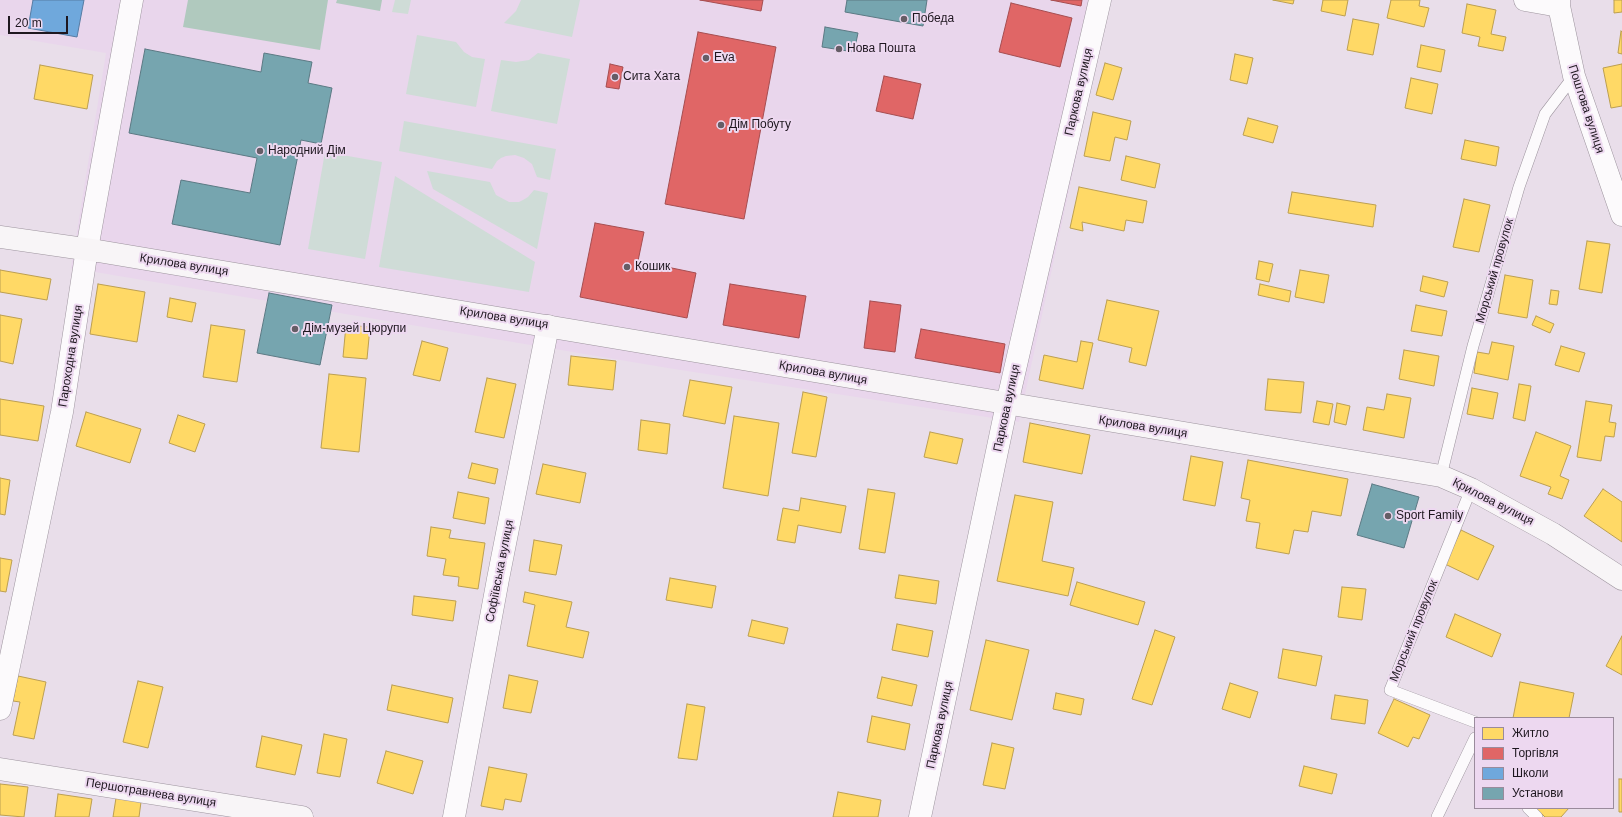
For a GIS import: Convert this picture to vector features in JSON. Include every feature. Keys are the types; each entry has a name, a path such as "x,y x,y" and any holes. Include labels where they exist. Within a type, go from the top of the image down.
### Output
{"street":[{"name":"Пароходна вулиця","path":"0,710 62,412 87,249 132,0"},
{"name":"Паркова вулиця","path":"920,817 1008,404 1100,0"},
{"path":"1525,0 1559,3"},
{"name":"Поштова вулиця","path":"1559,3 1574,76 1622,215"},
{"name":"Крилова вулиця","path":"0,237 87,249 1441,476 1471,489 1553,534 1622,579"},
{"name":"Софіївська вулиця","path":"454,817 498,579 548,326"},
{"name":"Першотравнева вулиця","path":"0,769 302,817"}],"lane":[{"name":"Морський провулок","path":"1441,476 1473,346 1519,187 1545,114 1574,76"},
{"name":"Морський провулок","path":"1471,489 1390,690 1474,722"},
{"path":"1437,817 1472,753 1474,743"},
{"path":"1529,809 1537,817"}],"shaded area":[{"path":"0,0 1110,0 1019,422 674,369 71,268 106,53 0,35"},
{"path":"395,0 411,0 408,14 392,12"},
{"path":"521,0 580,0 572,37 504,23 516,11"},
{"path":"417,35 456,42 464,52 472,57 485,59 476,107 406,94"},
{"path":"538,53 570,59 557,124 491,111 501,60 516,62 529,60"},
{"path":"404,121 556,149 550,180 537,177 532,164 524,158 515,155 501,158 492,169 399,151"},
{"path":"325,152 382,162 365,259 308,249"},
{"path":"427,171 490,182 496,195 509,202 519,202 528,197 534,190 548,193 537,249 433,189"},
{"path":"395,176 535,262 529,292 379,267"}],"green space":[{"path":"188,0 328,0 320,50 183,27"},
{"path":"337,0 382,0 380,11 336,3"}],"building: Житло":[{"path":"1273,0 1294,0 1293,4"},
{"path":"1323,0 1348,0 1345,16 1321,11"},
{"path":"1391,0 1420,0 1419,6 1429,8 1424,27 1387,18"},
{"path":"1614,0 1622,0 1622,12 1614,13"},
{"path":"1467,4 1496,10 1491,34 1506,37 1503,51 1478,46 1480,37 1462,33"},
{"path":"1353,19 1379,24 1373,55 1347,50"},
{"path":"1621,31 1622,32 1622,54 1618,53"},
{"path":"1421,45 1445,50 1441,72 1417,67"},
{"path":"1235,54 1253,58 1247,84 1230,80"},
{"path":"1105,63 1122,68 1113,100 1096,95"},
{"path":"1622,64 1622,106 1611,108 1603,68"},
{"path":"40,65 93,75 87,109 34,99"},
{"path":"1411,78 1438,84 1432,114 1405,108"},
{"path":"1093,112 1131,121 1127,140 1115,137 1110,161 1084,156"},
{"path":"1248,118 1278,126 1273,143 1243,135"},
{"path":"1465,140 1499,147 1496,166 1461,159"},
{"path":"1126,156 1160,164 1155,188 1121,180"},
{"path":"1079,187 1147,201 1143,223 1126,220 1124,231 1082,222 1083,231 1070,228"},
{"path":"1292,192 1376,205 1373,227 1288,213"},
{"path":"1464,199 1490,205 1479,252 1453,247"},
{"path":"1587,241 1610,244 1602,293 1579,289"},
{"path":"1259,261 1273,264 1269,282 1256,279"},
{"path":"0,270 51,279 47,300 0,292"},
{"path":"1300,270 1329,275 1324,303 1295,297"},
{"path":"1505,275 1533,280 1527,318 1498,313"},
{"path":"1423,276 1448,282 1444,297 1420,291"},
{"path":"98,284 145,292 137,342 90,334"},
{"path":"1260,284 1291,291 1289,302 1258,295"},
{"path":"1551,290 1559,291 1557,305 1549,304"},
{"path":"170,298 196,303 192,322 167,317"},
{"path":"1107,300 1159,311 1146,366 1129,362 1132,348 1098,340"},
{"path":"1416,305 1447,311 1442,336 1411,331"},
{"path":"0,315 22,319 13,364 0,361"},
{"path":"1536,316 1554,324 1550,333 1532,325"},
{"path":"211,325 245,330 237,382 203,377"},
{"path":"346,325 370,327 367,359 343,357"},
{"path":"422,341 448,348 440,381 413,375"},
{"path":"1081,341 1093,343 1083,389 1039,380 1044,355 1077,362"},
{"path":"1492,342 1514,346 1508,380 1474,373 1477,352 1489,354"},
{"path":"1561,346 1585,353 1579,372 1555,365"},
{"path":"1404,350 1439,356 1434,386 1399,379"},
{"path":"571,356 616,361 613,390 568,385"},
{"path":"329,374 366,378 359,452 321,448"},
{"path":"487,378 516,384 504,438 475,432"},
{"path":"1268,379 1304,382 1301,413 1265,410"},
{"path":"690,380 732,387 725,424 683,416"},
{"path":"1519,384 1531,386 1525,421 1513,418"},
{"path":"1472,388 1498,393 1493,419 1467,414"},
{"path":"803,392 827,397 816,457 792,453"},
{"path":"1387,394 1411,398 1404,438 1363,430 1367,407 1384,410"},
{"path":"0,399 44,406 38,441 0,435"},
{"path":"1317,401 1333,404 1329,425 1313,422"},
{"path":"1586,401 1612,405 1609,422 1616,423 1614,437 1605,436 1601,461 1577,457"},
{"path":"1337,403 1350,406 1346,425 1334,422"},
{"path":"86,412 141,429 130,463 76,446"},
{"path":"178,415 205,424 195,452 169,443"},
{"path":"734,416 779,423 768,496 723,488"},
{"path":"641,420 670,424 667,454 638,450"},
{"path":"1030,423 1090,435 1082,474 1023,462"},
{"path":"930,432 963,439 957,464 924,457"},
{"path":"1536,432 1571,446 1560,476 1569,480 1562,499 1548,494 1551,487 1520,476"},
{"path":"1191,456 1223,462 1215,506 1183,500"},
{"path":"1248,460 1348,479 1341,516 1312,511 1308,532 1294,530 1289,554 1256,548 1260,523 1246,521 1250,500 1241,498"},
{"path":"472,463 498,469 495,484 468,478"},
{"path":"543,464 586,473 580,503 536,494"},
{"path":"0,478 10,480 5,515 0,514"},
{"path":"868,489 895,493 885,553 859,549"},
{"path":"1603,489 1622,502 1622,542 1584,516"},
{"path":"458,492 489,498 485,524 453,518"},
{"path":"1015,495 1053,502 1042,561 1074,568 1068,596 997,581"},
{"path":"801,498 846,506 841,533 798,525 795,543 777,540 783,508 799,511"},
{"path":"431,527 451,530 449,538 485,543 478,589 458,586 459,577 443,575 446,559 427,556"},
{"path":"1461,530 1494,546 1478,580 1445,564"},
{"path":"534,540 562,545 556,575 529,571"},
{"path":"0,558 12,560 6,592 0,591"},
{"path":"899,575 939,581 936,604 895,598"},
{"path":"670,578 716,586 712,608 666,600"},
{"path":"1077,582 1145,602 1138,625 1070,605"},
{"path":"1342,587 1366,589 1362,620 1338,617"},
{"path":"525,592 572,602 566,627 589,632 583,658 527,646 535,605 523,602"},
{"path":"414,596 456,601 453,621 412,615"},
{"path":"1455,614 1501,634 1492,657 1446,637"},
{"path":"752,620 788,628 784,644 748,636"},
{"path":"897,624 933,631 928,657 892,650"},
{"path":"1155,630 1175,637 1152,705 1132,699"},
{"path":"1622,636 1622,675 1606,666"},
{"path":"986,640 1029,650 1012,720 970,710"},
{"path":"1283,649 1322,656 1316,686 1278,678"},
{"path":"509,675 538,681 531,713 503,708"},
{"path":"18,676 46,682 34,739 13,735 20,702 13,701"},
{"path":"882,677 917,685 912,706 877,698"},
{"path":"138,681 163,687 148,748 123,742"},
{"path":"1520,682 1574,693 1569,717 1513,717"},
{"path":"1230,683 1258,692 1250,718 1222,709"},
{"path":"392,685 453,698 448,723 387,710"},
{"path":"1056,693 1084,699 1081,715 1053,709"},
{"path":"1335,695 1368,700 1365,724 1331,719"},
{"path":"1394,699 1430,715 1419,739 1413,737 1408,747 1378,733"},
{"path":"687,704 705,707 697,760 678,758"},
{"path":"872,716 910,724 905,750 867,742"},
{"path":"324,734 347,739 340,777 317,773"},
{"path":"262,736 302,745 295,775 256,767"},
{"path":"992,743 1014,748 1005,789 983,785"},
{"path":"386,751 423,761 413,794 377,783"},
{"path":"1304,766 1337,774 1332,794 1299,786"},
{"path":"489,767 527,774 521,802 505,799 503,810 481,806"},
{"path":"1619,779 1622,779 1622,812 1619,812"},
{"path":"0,784 28,787 24,817 0,815"},
{"path":"838,792 881,800 878,817 833,817"},
{"path":"58,794 92,799 89,817 55,817"},
{"path":"116,798 141,802 139,817 113,817"},
{"path":"1537,809 1568,809 1561,817 1545,817"}],"building: Торгівля":[{"path":"700,0 763,0 761,11"},
{"path":"1051,0 1082,0 1081,6"},
{"path":"1011,3 1072,18 1060,67 999,52"},
{"name":"Дім Побуту","path":"698,32 776,47 744,219 665,204"},
{"name":"Сита Хата","path":"610,64 623,67 619,89 606,87"},
{"path":"884,76 921,84 913,119 876,111"},
{"name":"Кошик","path":"595,223 644,232 638,261 696,273 687,318 580,297"},
{"path":"730,284 806,296 799,338 723,325"},
{"path":"870,301 901,305 895,352 864,348"},
{"path":"921,329 1005,344 1000,373 915,358"}],"building: Школи":[{"path":"33,0 84,0 77,37 28,28"}],"building: Установи":[{"name":"Победа","path":"847,0 927,0 923,26 845,12"},
{"path":"825,27 858,33 854,52 822,47"},
{"name":"Народний Дім","path":"145,49 261,72 264,53 312,62 308,83 332,88 321,144 301,140 280,245 172,224 181,180 250,193 257,158 129,133"},
{"name":"Дім-музей Цюрупи","path":"269,293 332,305 320,365 257,353"},
{"name":"Sport Family","path":"1372,484 1419,497 1404,548 1357,535"}],"place":[{"name":"Победа","path":"904,19"},
{"name":"Нова Пошта","path":"839,49"},
{"name":"Eva","path":"706,58"},
{"name":"Сита Хата","path":"615,77"},
{"name":"Дім Побуту","path":"721,125"},
{"name":"Народний Дім","path":"260,151"},
{"name":"Кошик","path":"627,267"},
{"name":"Дім-музей Цюрупи","path":"295,329"},
{"name":"Sport Family","path":"1388,516"}]}
